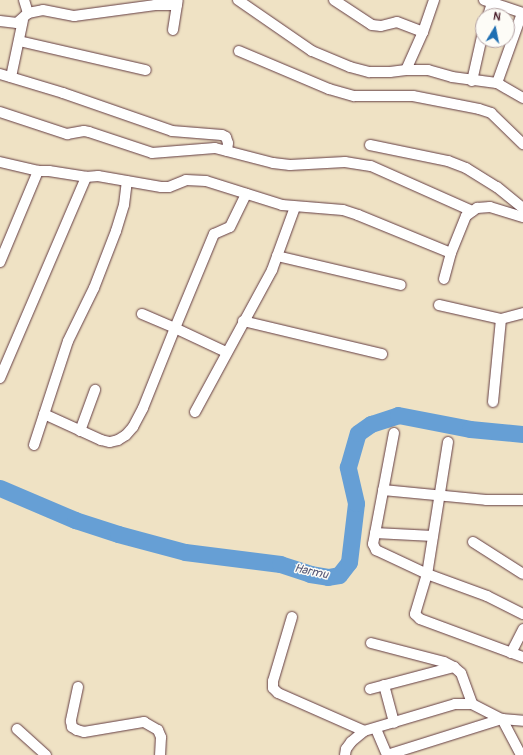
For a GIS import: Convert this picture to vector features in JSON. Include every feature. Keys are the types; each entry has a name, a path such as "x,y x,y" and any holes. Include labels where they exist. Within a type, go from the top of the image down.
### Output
{"street":[{"path":"11,76 26,16 24,0"},
{"path":"238,0 312,51 350,67 369,72 428,70 452,78 497,83 523,98"},
{"path":"334,0 372,25 381,26 397,22 422,32"},
{"path":"406,70 434,0"},
{"path":"490,1 522,13 497,83"},
{"path":"0,22 17,23 26,16 43,10 74,16 177,3 173,30"},
{"path":"19,41 146,70"},
{"path":"472,81 479,48"},
{"path":"239,51 329,89 354,96 413,96 479,109 491,113 523,144"},
{"path":"0,74 11,76 172,131 222,135 226,137 228,143 227,152"},
{"path":"0,112 67,134 84,131 89,132 152,153 214,148 273,163 290,165 345,162 371,166 472,211"},
{"path":"370,145 448,161 466,168 497,187 523,208"},
{"path":"0,162 38,171 49,171 86,177 98,176 169,187 186,180 196,179 282,205 342,210 399,230 452,253"},
{"path":"0,262 38,171"},
{"path":"0,378 86,177"},
{"path":"34,444 68,341 94,288 116,231 124,205 128,181"},
{"path":"44,414 80,431 110,442 118,440 126,435 133,427 143,408 214,234 230,227 246,194"},
{"path":"195,412 226,352 266,281 295,207"},
{"path":"444,279 461,226 466,216 472,211 477,208 490,207 523,217"},
{"path":"277,256 401,285"},
{"path":"439,305 501,319 523,313"},
{"path":"142,314 226,352"},
{"path":"493,402 501,319"},
{"path":"243,321 382,354"},
{"path":"80,431 95,390"},
{"path":"394,432 373,544 376,550 427,574 487,596 523,614"},
{"path":"448,442 427,574 415,614 420,618 511,654 523,657"},
{"path":"383,490 486,500 523,500"},
{"path":"375,533 433,536"},
{"path":"473,542 523,574"},
{"path":"292,617 272,681 273,688 278,693 364,731"},
{"path":"511,654 523,629"},
{"path":"371,643 454,666 460,673 472,704"},
{"path":"370,688 454,666"},
{"path":"384,685 394,723"},
{"path":"78,687 71,721 72,727 84,732 144,722 158,730 161,737 160,755"},
{"path":"345,755 346,749 351,742 364,731 376,729 455,704 472,704 502,719 523,721"},
{"path":"376,729 387,755 502,719"},
{"path":"502,719 521,755"},
{"path":"17,729 46,755"}],"waterway":[{"name":"Harmu","path":"0,488 75,520 118,534 185,552 280,564 310,574 328,577 339,575 349,562 356,503 348,467 358,433 371,424 398,415 470,429 523,434"}]}
